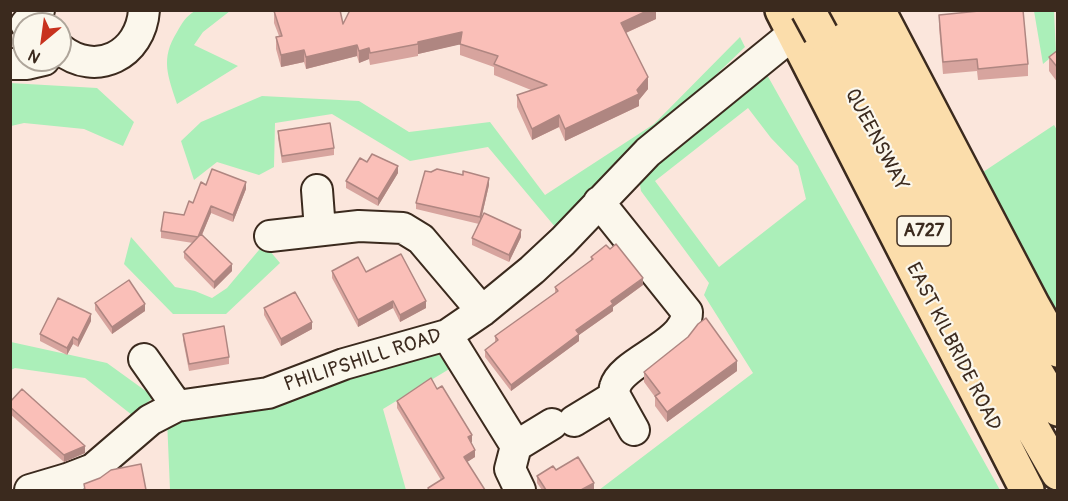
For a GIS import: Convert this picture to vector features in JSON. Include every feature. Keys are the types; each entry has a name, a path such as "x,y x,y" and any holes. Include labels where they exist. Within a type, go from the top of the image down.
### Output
{"main road":[{"name":"QUEENSWAY","path":"842,10 1020,345 1058,409"},
{"path":"878,10 1058,350"},
{"name":"QUEENSWAY","path":"794,18 1031,427"},
{"name":"EAST KILBRIDE ROAD","path":"794,18 1027,490"},
{"name":"EAST KILBRIDE ROAD","path":"1031,427 1058,473"}],"street":[{"path":"72,58 97,62 123,53 133,44 139,33 144,22 144,10"},
{"name":"PHILIPSHILL ROAD","path":"30,490 93,469 150,420 177,406 268,393 344,364 447,335 482,311 532,270 648,152 794,18 817,10"},
{"path":"317,190 320,230"},
{"path":"599,202 687,312 687,319 677,334 623,375 615,386 615,396 634,430"},
{"path":"270,236 358,226 403,228 421,239 482,311"},
{"path":"447,335 516,446 510,469 519,490"},
{"path":"144,359 177,406"},
{"path":"516,446 615,396"}],"green space":[{"path":"195,11 230,11 203,32 194,45 238,66 177,104 167,68 167,59 172,42 183,23"},
{"path":"1034,11 1054,11 1056,53 1043,64"},
{"path":"740,37 745,47 556,228 488,147 410,161 332,114 275,123 274,167 259,175 217,162 194,180 181,141 201,122 262,96 359,101 409,132 490,122 545,195 654,124"},
{"path":"766,73 1000,490 599,490 753,373 704,295 709,283 641,191 639,178","holes":["748,108 771,138 798,166 806,199 719,267 655,181"]},
{"path":"10,83 97,88 134,122 123,146 84,129 24,123 11,126"},
{"path":"1054,125 1057,130 1057,322 977,176"},
{"path":"131,237 175,287 195,291 212,298 227,288 264,244 280,263 226,314 173,314 124,264"},
{"path":"11,342 107,363 154,397 132,415 85,378 15,368 11,370"},
{"path":"436,352 451,368 383,409 406,490 170,490 167,419 255,408"}],"building":[{"path":"340,10 343,24 350,10 649,10 621,23 648,77 637,90 639,94 565,129 559,115 532,129 517,95 547,85 494,64 498,56 460,44 462,32 418,42 418,44 370,53 369,48 359,51 357,45 306,57 304,50 281,55 276,37 282,36 274,11"},
{"path":"989,10 1023,10 1028,64 978,69 977,59 943,62 939,15"},
{"path":"1058,50 1058,68 1049,57"},
{"path":"330,123 334,148 282,156 278,131"},
{"path":"372,154 398,166 378,199 346,181 360,158 367,162"},
{"path":"212,169 246,182 233,215 211,206 198,237 161,231 164,212 184,215 189,201 193,203 201,182 206,185"},
{"path":"437,169 463,175 463,171 489,178 480,217 416,203 425,171 431,172"},
{"path":"484,213 521,230 509,255 472,238"},
{"path":"201,234 232,264 214,282 184,252"},
{"path":"616,244 643,278 611,301 613,304 576,330 579,334 511,385 485,350 498,340 495,336 558,291 555,287 593,259 591,257 606,245 610,249"},
{"path":"401,254 426,301 400,315 393,301 358,320 332,271 358,257 366,272"},
{"path":"129,280 145,304 112,327 95,303"},
{"path":"295,292 312,322 281,339 264,308"},
{"path":"58,298 91,314 78,340 73,337 67,348 40,334"},
{"path":"706,318 737,361 667,412 655,396 660,393 644,372 688,337"},
{"path":"224,326 229,357 189,364 183,334"},
{"path":"431,378 437,389 442,386 472,435 468,437 475,450 464,457 485,490 429,490 428,488 444,478 397,401"},
{"path":"22,389 85,446 64,455 10,407 10,402"},
{"path":"578,457 594,483 581,490 546,490 537,476 553,466 556,470"},
{"path":"141,464 146,490 85,490 84,484 100,478 111,470"}]}
